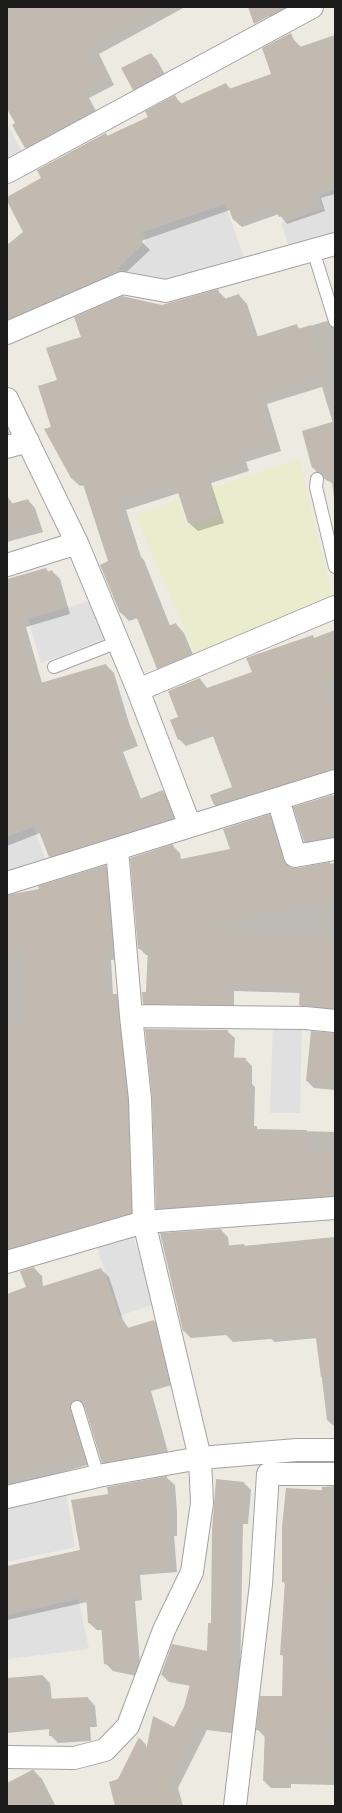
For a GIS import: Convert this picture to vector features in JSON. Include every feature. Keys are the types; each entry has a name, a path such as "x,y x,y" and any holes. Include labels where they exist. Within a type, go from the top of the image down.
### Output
{"street":[{"path":"7,172 312,7"},
{"path":"7,333 122,283 166,291 335,244"},
{"path":"7,399 77,543 138,690 190,826"},
{"path":"7,447 28,441"},
{"path":"7,565 77,543"},
{"path":"138,690 335,607"},
{"path":"7,882 335,781"},
{"path":"278,799 295,856 335,849"},
{"path":"7,1757 74,1758 105,1750 128,1726 164,1630 192,1572 202,1503 200,1458 144,1222 140,1099 131,1016 117,849"},
{"path":"131,1016 305,1018 335,1021"},
{"path":"7,1262 144,1222 335,1208"},
{"path":"7,1497 98,1476 200,1458 297,1450 335,1450"},
{"path":"235,1806 261,1584 268,1474 335,1474"}],"lane":[{"path":"313,250 335,321"},
{"path":"317,479 316,487 335,567"},
{"path":"54,667 118,642"},
{"path":"77,1407 98,1476"}],"green space":[{"path":"299,459 332,596 196,655 135,515 179,500 187,526 219,515 210,488"}],"shaded area":[{"path":"7,124 23,153 7,162"},
{"path":"335,190 335,233 289,246 281,223 323,209 319,196"},
{"path":"225,204 245,260 167,281 117,269 146,241 143,232"},
{"path":"93,600 108,638 41,663 28,619"},
{"path":"34,827 46,861 7,872 7,837"},
{"path":"273,1024 302,1025 300,1113 270,1113"},
{"path":"133,1236 155,1304 119,1316 97,1247"},
{"path":"66,1491 75,1547 7,1562 7,1504"},
{"path":"78,1599 89,1649 7,1659 7,1615"}],"building":[{"path":"7,7 161,7 87,47 103,78 82,90 93,111 25,148 12,125 15,123 7,109"},
{"path":"248,7 282,7 282,9 254,24"},
{"path":"291,33 297,48 335,35 335,183 314,190 317,203 279,217 274,205 233,220 226,201 135,233 143,241 107,276 67,293 64,286 42,304 7,319 7,245 23,232 7,201 7,197 41,178 37,170 106,133 107,136 148,117 145,111 175,95 180,104 226,83 229,89 271,74 262,48"},
{"path":"151,53 163,73 133,90 121,68"},
{"path":"218,289 221,300 239,294 253,338 297,324 298,329 311,325 327,374 259,396 273,442 238,454 241,463 203,475 216,514 188,523 175,483 118,501 134,551 136,550 166,627 176,623 189,655 157,669 133,608 120,613 100,565 108,561 80,475 71,478 44,429 51,427 38,386 57,380 46,348 81,337 74,317 122,296 162,305"},
{"path":"335,421 335,472 324,476 321,473 316,472 315,468 312,468 302,431"},
{"path":"28,499 35,524 7,533 7,505"},
{"path":"46,568 47,572 52,570 63,606 18,619 37,684 106,664 121,715 131,738 115,744 137,800 163,790 170,810 166,812 168,820 49,857 36,824 7,835 7,743 14,740 7,718 7,579"},
{"path":"335,630 335,679 320,685 334,720 328,722 335,740 335,765 326,768 327,771 214,805 210,795 232,787 210,728 178,740 170,720 178,717 168,691 200,678 204,689 252,672 246,658 313,635 314,638"},
{"path":"332,795 335,811 335,834 325,836 325,838 304,842 293,807"},
{"path":"270,814 283,860 286,865 292,868 297,868 330,862 335,884 330,885 333,900 211,925 211,930 335,936 335,1008 299,1005 300,987 228,984 227,1005 143,1004 142,992 146,992 148,947 138,949 130,858 173,844 176,860 230,849 223,829"},
{"path":"106,865 113,952 104,953 107,994 117,994 128,1100 131,1213 7,1249 7,1024 27,1024 23,951 7,953 7,895 39,889 38,886"},
{"path":"145,1029 228,1030 227,1057 246,1058 245,1079 248,1079 247,1126 257,1126 257,1129 307,1130 307,1153 330,1151 331,1162 335,1162 335,1196 263,1201 218,1200 219,1204 156,1209 152,1099"},
{"path":"311,1031 335,1033 329,1083 306,1081"},
{"path":"221,1229 223,1246 244,1244 244,1246 335,1237 335,1376 321,1377 315,1331 266,1335 266,1332 225,1335 224,1327 183,1331 160,1233"},
{"path":"34,1267 37,1288 101,1268 117,1317 120,1316 124,1329 154,1320 168,1376 144,1383 163,1452 102,1463 84,1405 82,1401 75,1400 71,1402 70,1409 84,1456 7,1478 7,1294 26,1287 20,1271"},
{"path":"167,1476 170,1503 170,1529 167,1529 170,1565 132,1568 135,1593 128,1594 134,1670 104,1664 101,1622 88,1623 86,1593 7,1611 7,1566 80,1550 71,1500 108,1494 107,1487"},
{"path":"216,1479 244,1482 241,1517 236,1517 232,1680 233,1686 236,1686 232,1727 200,1723 171,1780 178,1806 115,1806 109,1782 118,1779 139,1737 143,1766 153,1716 174,1727 184,1707 191,1681 161,1675 172,1644 207,1651 208,1623 211,1623 212,1530"},
{"path":"286,1488 335,1491 335,1595 326,1595 325,1655 329,1655 328,1682 332,1682 327,1750 330,1750 329,1779 285,1777 284,1782 263,1781 265,1731 256,1730 260,1696 282,1696 283,1655 280,1655 285,1582 282,1582 282,1527"},
{"path":"43,1675 45,1699 88,1697 90,1720 83,1720 84,1734 49,1736 49,1722 11,1725 10,1720 7,1721 7,1678"},
{"path":"34,1770 48,1797 30,1806 7,1806 7,1783"}]}
